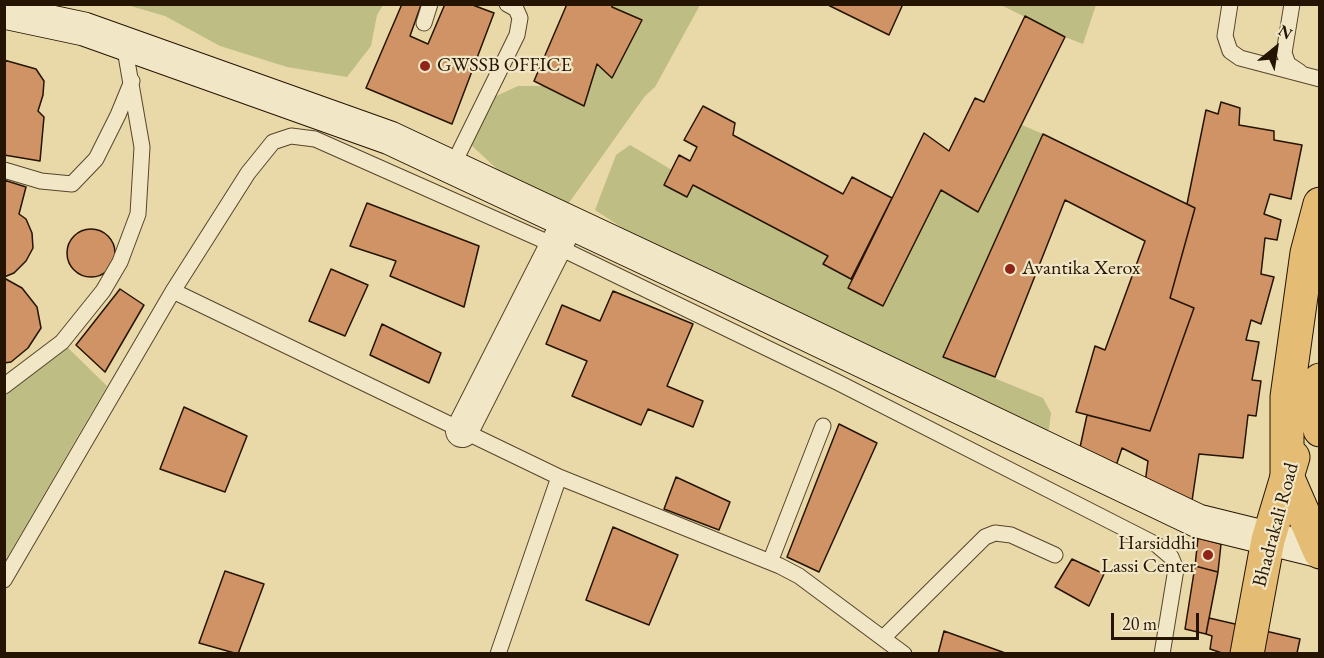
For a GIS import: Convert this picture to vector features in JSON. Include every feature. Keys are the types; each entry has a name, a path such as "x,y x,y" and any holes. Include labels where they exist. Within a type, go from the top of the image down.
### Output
{"main road":[{"name":"Bhadrakali Road","path":"1247,654 1268,540 1313,392 1306,253 1320,204"},
{"path":"1287,476 1319,551"}],"street":[{"path":"4,12 84,29 390,138 452,167 562,234 1198,521 1319,551"},
{"path":"462,431 562,234"},
{"path":"1313,392 1320,271"}],"lane":[{"path":"424,23 430,4"},
{"path":"452,167 517,35 520,18 516,9 507,4"},
{"path":"1230,4 1225,36 1230,51 1240,58 1320,79"},
{"path":"1292,4 1284,53 1288,64 1302,74"},
{"path":"4,386 62,342 103,291 120,262 138,214 142,147 124,44"},
{"path":"4,170 40,181 72,184 96,159 132,81"},
{"path":"4,580 173,291 249,173 273,142 291,136 315,139 562,234 837,382 1157,545 1171,557 1176,569 1162,654"},
{"path":"173,291 559,477 770,562 799,576 904,654"},
{"path":"770,562 823,426"},
{"path":"498,654 559,477"},
{"path":"883,638 985,537 995,533 1011,536 1055,555"}],"shaded area":[{"path":"127,5 383,5 377,15 371,46 347,77 287,67 220,46 165,16"},
{"path":"612,5 700,5 655,87 645,96 566,207 511,182 470,144 494,97 518,86 544,86 584,105 597,64 611,77"},
{"path":"1001,5 1096,5 1083,44"},
{"path":"1022,125 1043,134 943,357 1043,398 1051,413 1049,429 1041,437 627,231 595,210 616,155 630,145 672,170 664,185 687,197 693,185 828,256 824,264 851,279 848,288 883,306 941,190 978,211"},
{"path":"62,342 107,386 5,561 5,386"}],"building":[{"name":"GWSSB OFFICE","path":"402,4 421,5 410,36 428,44 445,4 470,4 494,13 452,124 366,88"},
{"name":"GWSSB OFFICE","path":"567,4 612,4 612,7 642,20 612,78 597,64 584,106 534,81"},
{"path":"826,4 903,4 889,35"},
{"path":"1025,16 1065,37 978,212 941,190 883,306 848,288 924,133 949,151 975,98 984,102"},
{"path":"4,60 36,69 44,81 38,111 44,117 40,161 4,155"},
{"path":"1221,102 1240,108 1239,125 1274,131 1274,140 1302,145 1291,199 1270,194 1264,214 1281,220 1277,240 1265,238 1261,274 1274,277 1261,324 1251,320 1246,340 1259,342 1252,380 1261,381 1256,416 1248,415 1243,458 1199,454 1192,501 1145,483 1148,461 1122,448 1115,469 1079,452 1087,415 1150,431 1194,308 1170,298 1195,208 1187,204 1206,110 1218,114"},
{"path":"703,106 735,123 733,135 843,194 852,177 892,198 851,279 823,264 828,256 693,185 687,197 664,185 679,155 690,161 697,147 684,140"},
{"name":"Avantika Xerox","path":"1043,134 1195,208 1170,298 1194,308 1150,431 1076,412 1095,346 1105,350 1145,241 1065,200 995,377 943,357"},
{"path":"4,180 26,187 19,214 26,219 32,233 33,248 26,261 14,273 4,277"},
{"path":"367,203 479,246 464,307 390,276 396,261 350,246"},
{"path":"86,229 96,229 108,236 115,248 115,258 108,270 96,277 86,277 71,266 67,258 67,248 78,233"},
{"path":"331,269 368,285 345,336 309,321"},
{"path":"4,278 22,288 37,307 41,328 28,348 11,362 4,363"},
{"path":"120,289 144,305 105,372 76,345"},
{"path":"613,291 693,324 667,386 703,401 693,427 648,409 641,425 572,396 587,361 546,344 562,305 600,321"},
{"path":"382,324 441,353 429,383 370,355"},
{"path":"184,407 247,436 225,492 160,469"},
{"path":"839,424 877,443 819,572 787,557"},
{"path":"676,477 730,502 719,530 664,509"},
{"path":"613,527 678,555 649,625 586,600"},
{"name":"Harsiddhi Lassi Center","path":"1198,538 1221,544 1218,572 1195,566"},
{"path":"1072,559 1104,574 1089,606 1055,587"},
{"path":"1195,566 1218,572 1206,634 1185,629"},
{"path":"225,571 264,584 238,654 199,643"},
{"path":"1209,618 1300,639 1297,653 1225,654 1210,649 1212,636 1206,634"},
{"path":"944,631 1008,654 938,654"}],"place":[{"name":"GWSSB OFFICE","path":"425,66"},
{"name":"Avantika Xerox","path":"1010,269"},
{"name":"Harsiddhi Lassi Center","path":"1208,555"}]}
